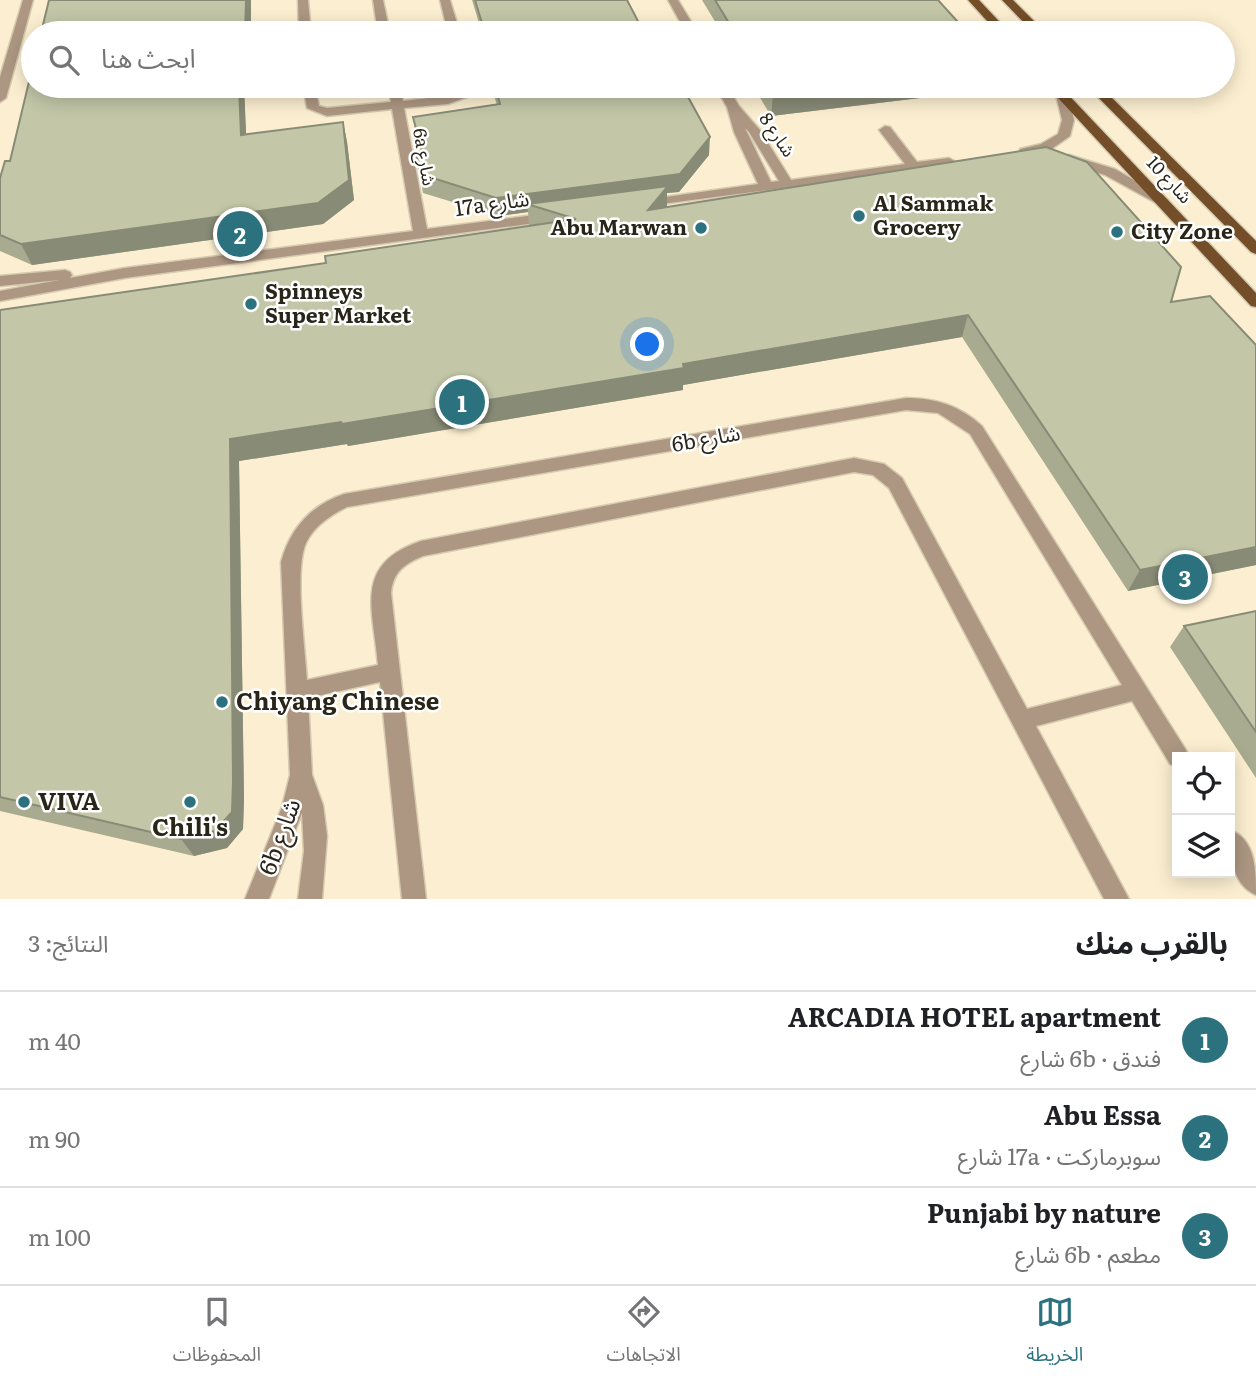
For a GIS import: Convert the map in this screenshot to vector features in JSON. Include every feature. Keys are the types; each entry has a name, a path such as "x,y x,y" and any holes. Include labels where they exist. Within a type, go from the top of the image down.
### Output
{"main road":[{"path":"973,0 993,21"},
{"path":"1011,2 1029,21"},
{"name":"شارع 10","path":"1065,98 1256,302"},
{"name":"شارع 10","path":"1105,98 1256,249"}],"street":[{"path":"21,21 27,0"},
{"path":"303,0 304,21"},
{"path":"378,0 382,21"},
{"path":"445,0 451,21"},
{"path":"673,0 685,21"},
{"path":"0,98 21,22"},
{"path":"310,98 311,104 318,111 337,112 449,98"},
{"name":"6a شارع","path":"396,98 421,234"},
{"name":"شارع 8","path":"728,98 754,130 788,185"},
{"path":"1011,154 1031,151 1058,141 1068,123 1060,98"},
{"name":"شارع 8","path":"733,107 740,132 766,187"},
{"path":"885,130 914,167"},
{"path":"1031,151 1067,158 1111,173 1161,200"},
{"path":"635,205 969,160"},
{"name":"17a شارع","path":"125,272 568,215"},
{"path":"0,281 125,272"},
{"path":"0,296 125,272"},
{"name":"6b شارع","path":"257,899 292,807 301,775 291,562 295,544 305,526 323,511 344,501 906,404 945,408 963,418 976,430 1175,752"},
{"path":"414,899 381,593 382,579 390,565 404,555 854,466 878,469 896,484 1118,899"},
{"path":"298,691 391,671"},
{"path":"1022,720 1137,690"},
{"name":"6b شارع","path":"301,775 309,791 317,830 310,899"},
{"path":"1235,849 1256,883"}],"building":[{"path":"49,0 246,0 245,21 44,21"},
{"path":"475,0 627,0 638,21 481,21"},
{"path":"715,0 938,0 957,21 728,21"},
{"path":"25,98 239,98 241,135 343,122 349,180 318,203 21,244 0,235 0,178 5,161 10,161"},
{"path":"498,98 689,98 710,137 680,174 496,198 420,174 416,153 422,152 413,117 500,104"},
{"path":"1046,147 1087,162 1181,267 1171,302 1210,296 1256,345 1256,547 1140,570 968,315 683,364 684,368 342,424 341,422 230,439 232,812 215,831 181,839 0,797 0,310 326,263 325,256 576,219 527,204 668,186 648,210"},
{"path":"1256,611 1256,732 1184,626"}],"place":[{"name":"Al Sammak Grocery","path":"859,216"},
{"name":"Abu Marwan","path":"701,228"},
{"name":"City Zone","path":"1117,232"},
{"name":"Abu Essa","path":"240,234"},
{"name":"Spinneys Super Market","path":"251,304"},
{"name":"ARCADIA HOTEL apartment","path":"462,402"},
{"name":"Punjabi by nature","path":"1185,577"},
{"name":"Chiyang Chinese","path":"222,702"},
{"name":"VIVA","path":"24,802"},
{"name":"Chili's","path":"190,802"}]}
